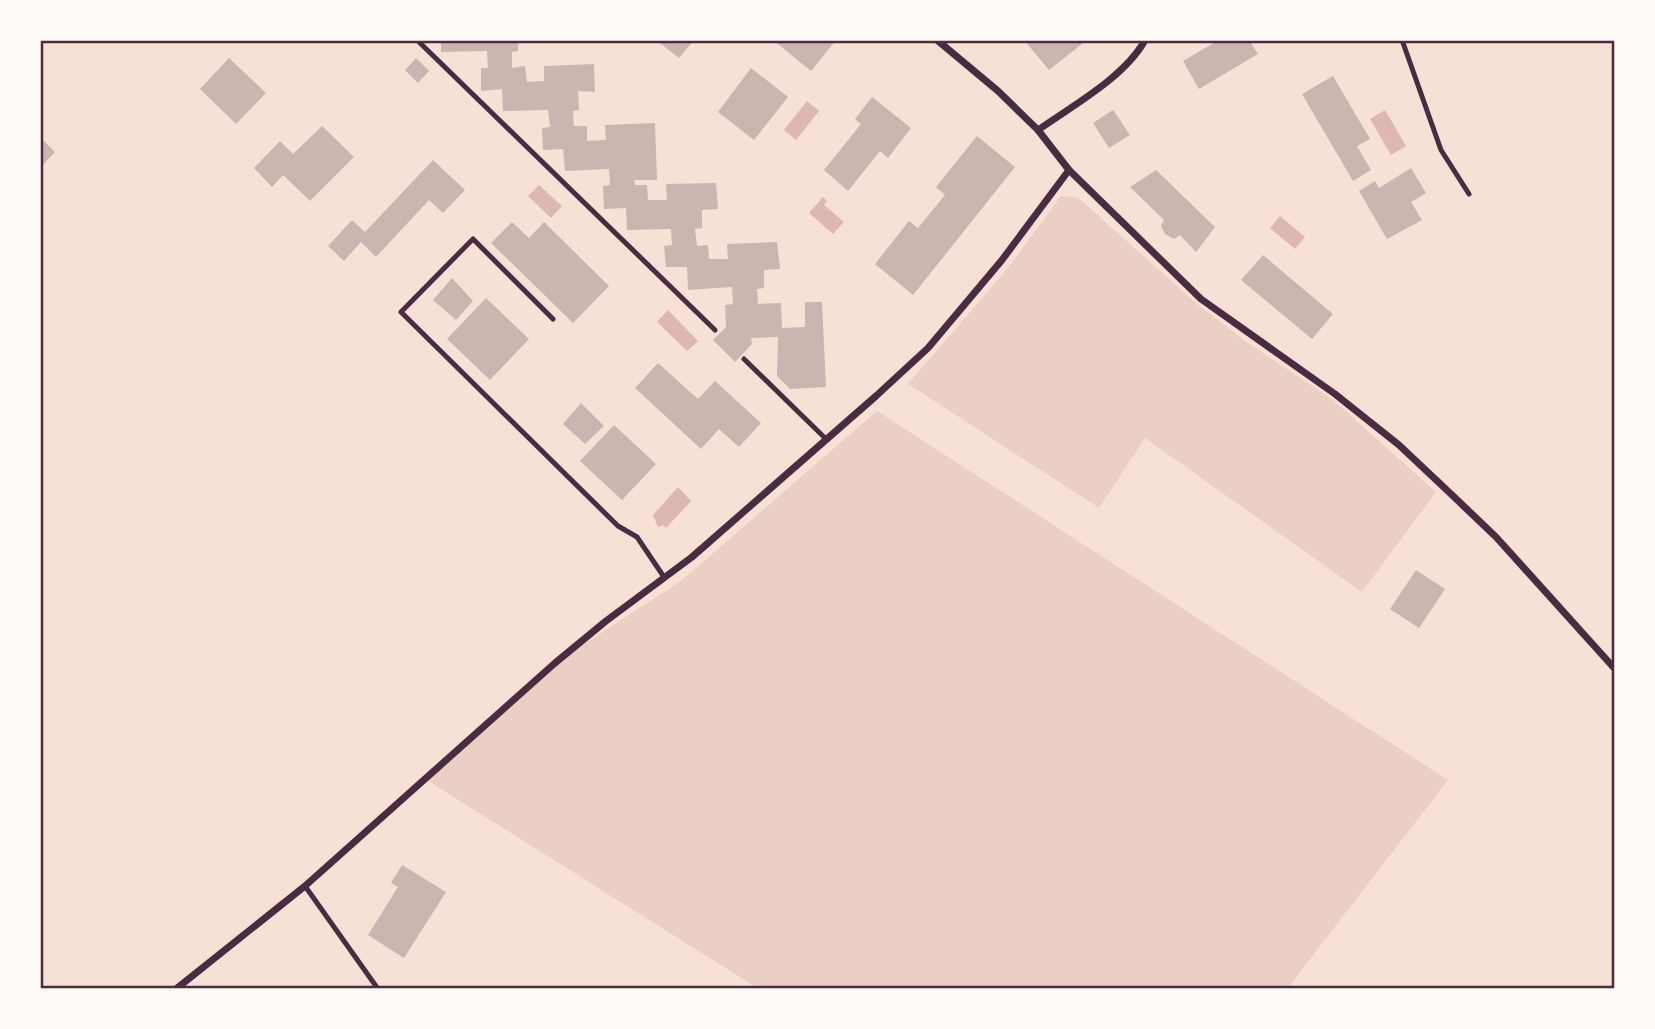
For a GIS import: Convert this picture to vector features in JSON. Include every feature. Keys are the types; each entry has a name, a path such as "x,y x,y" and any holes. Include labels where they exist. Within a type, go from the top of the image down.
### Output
{"street":[{"path":"936,40 998,91 1038,130 1069,170 1201,299 1335,394 1399,445 1496,537 1615,669"},
{"path":"1038,130 1116,74 1129,62 1144,40"},
{"path":"176,989 305,886 555,663 692,557 928,348 1002,260 1069,170"}],"lane":[{"path":"417,40 715,330"},
{"path":"1402,40 1441,150 1469,194"},
{"path":"554,319 473,239 401,312 618,526 637,537 664,577"},
{"path":"744,359 826,439"},
{"path":"305,886 378,989"}],"shaded area":[{"path":"807,101 819,111 796,140 784,130"},
{"path":"1385,110 1406,146 1391,155 1370,119"},
{"path":"539,185 562,206 551,218 528,196"},
{"path":"1061,196 1075,197 1083,202 1196,303 1245,341 1332,399 1436,492 1362,592 1145,438 1099,508 908,384 1008,268"},
{"path":"823,197 827,201 824,205 844,222 833,234 809,213"},
{"path":"1280,216 1305,237 1295,249 1270,228"},
{"path":"668,310 698,341 687,351 657,322"},
{"path":"877,411 1448,780 1287,989 759,989 425,779 555,663 681,581"},
{"path":"678,487 691,501 666,528 663,525 658,527 653,515"}],"building":[{"path":"441,40 518,40 518,51 512,52 512,68 525,66 527,82 544,81 544,66 594,64 595,92 578,91 579,110 573,111 574,126 587,126 587,141 606,140 605,125 655,123 657,180 634,180 635,185 647,185 648,200 667,200 666,184 716,183 718,209 702,210 702,228 695,229 697,246 708,245 709,259 728,259 727,244 777,242 780,269 764,270 764,288 757,289 758,304 781,303 782,328 805,327 805,302 822,302 826,387 790,389 777,376 778,337 751,338 752,344 735,362 713,340 726,327 725,305 733,304 732,287 688,290 687,267 666,267 664,246 672,245 671,229 627,230 626,208 604,209 603,186 610,185 609,169 565,171 563,149 543,150 542,128 550,127 548,110 503,111 502,89 481,91 481,68 488,68 487,51 441,52"},
{"path":"656,40 694,40 679,58"},
{"path":"773,40 836,40 811,71"},
{"path":"1024,40 1079,40 1082,44 1049,70"},
{"path":"1219,40 1249,40 1258,54 1199,89 1183,61"},
{"path":"229,58 266,93 236,124 200,89"},
{"path":"416,58 429,71 418,83 405,70"},
{"path":"751,68 788,97 754,140 718,112"},
{"path":"1333,76 1370,139 1357,146 1371,170 1353,181 1302,94"},
{"path":"872,97 911,128 888,158 880,151 848,191 824,170 861,124 855,119"},
{"path":"1113,110 1130,135 1109,148 1093,123"},
{"path":"322,126 354,157 310,201 283,175 272,187 254,168 280,141 293,154"},
{"path":"977,136 1015,167 913,295 875,264 909,221 918,228 945,195 936,187"},
{"path":"40,137 55,152 40,168"},
{"path":"433,160 465,190 443,213 429,200 376,257 361,242 344,261 328,246 352,220 365,232"},
{"path":"1411,168 1426,193 1411,202 1422,220 1387,239 1359,191 1375,181 1379,188"},
{"path":"1156,170 1215,227 1196,252 1180,235 1174,239 1165,234 1161,226 1164,220 1130,187"},
{"path":"512,222 529,238 544,222 609,286 573,323 491,243"},
{"path":"1263,255 1333,314 1312,339 1241,280"},
{"path":"452,278 473,301 456,320 433,300"},
{"path":"486,298 529,339 490,380 447,339"},
{"path":"658,363 698,399 715,381 761,423 739,447 719,429 701,449 635,388"},
{"path":"581,403 604,426 585,444 563,424"},
{"path":"614,425 656,464 622,500 580,461"},
{"path":"1416,570 1445,589 1419,628 1390,609"},
{"path":"402,865 446,892 404,958 368,935 398,887 391,883"}]}
